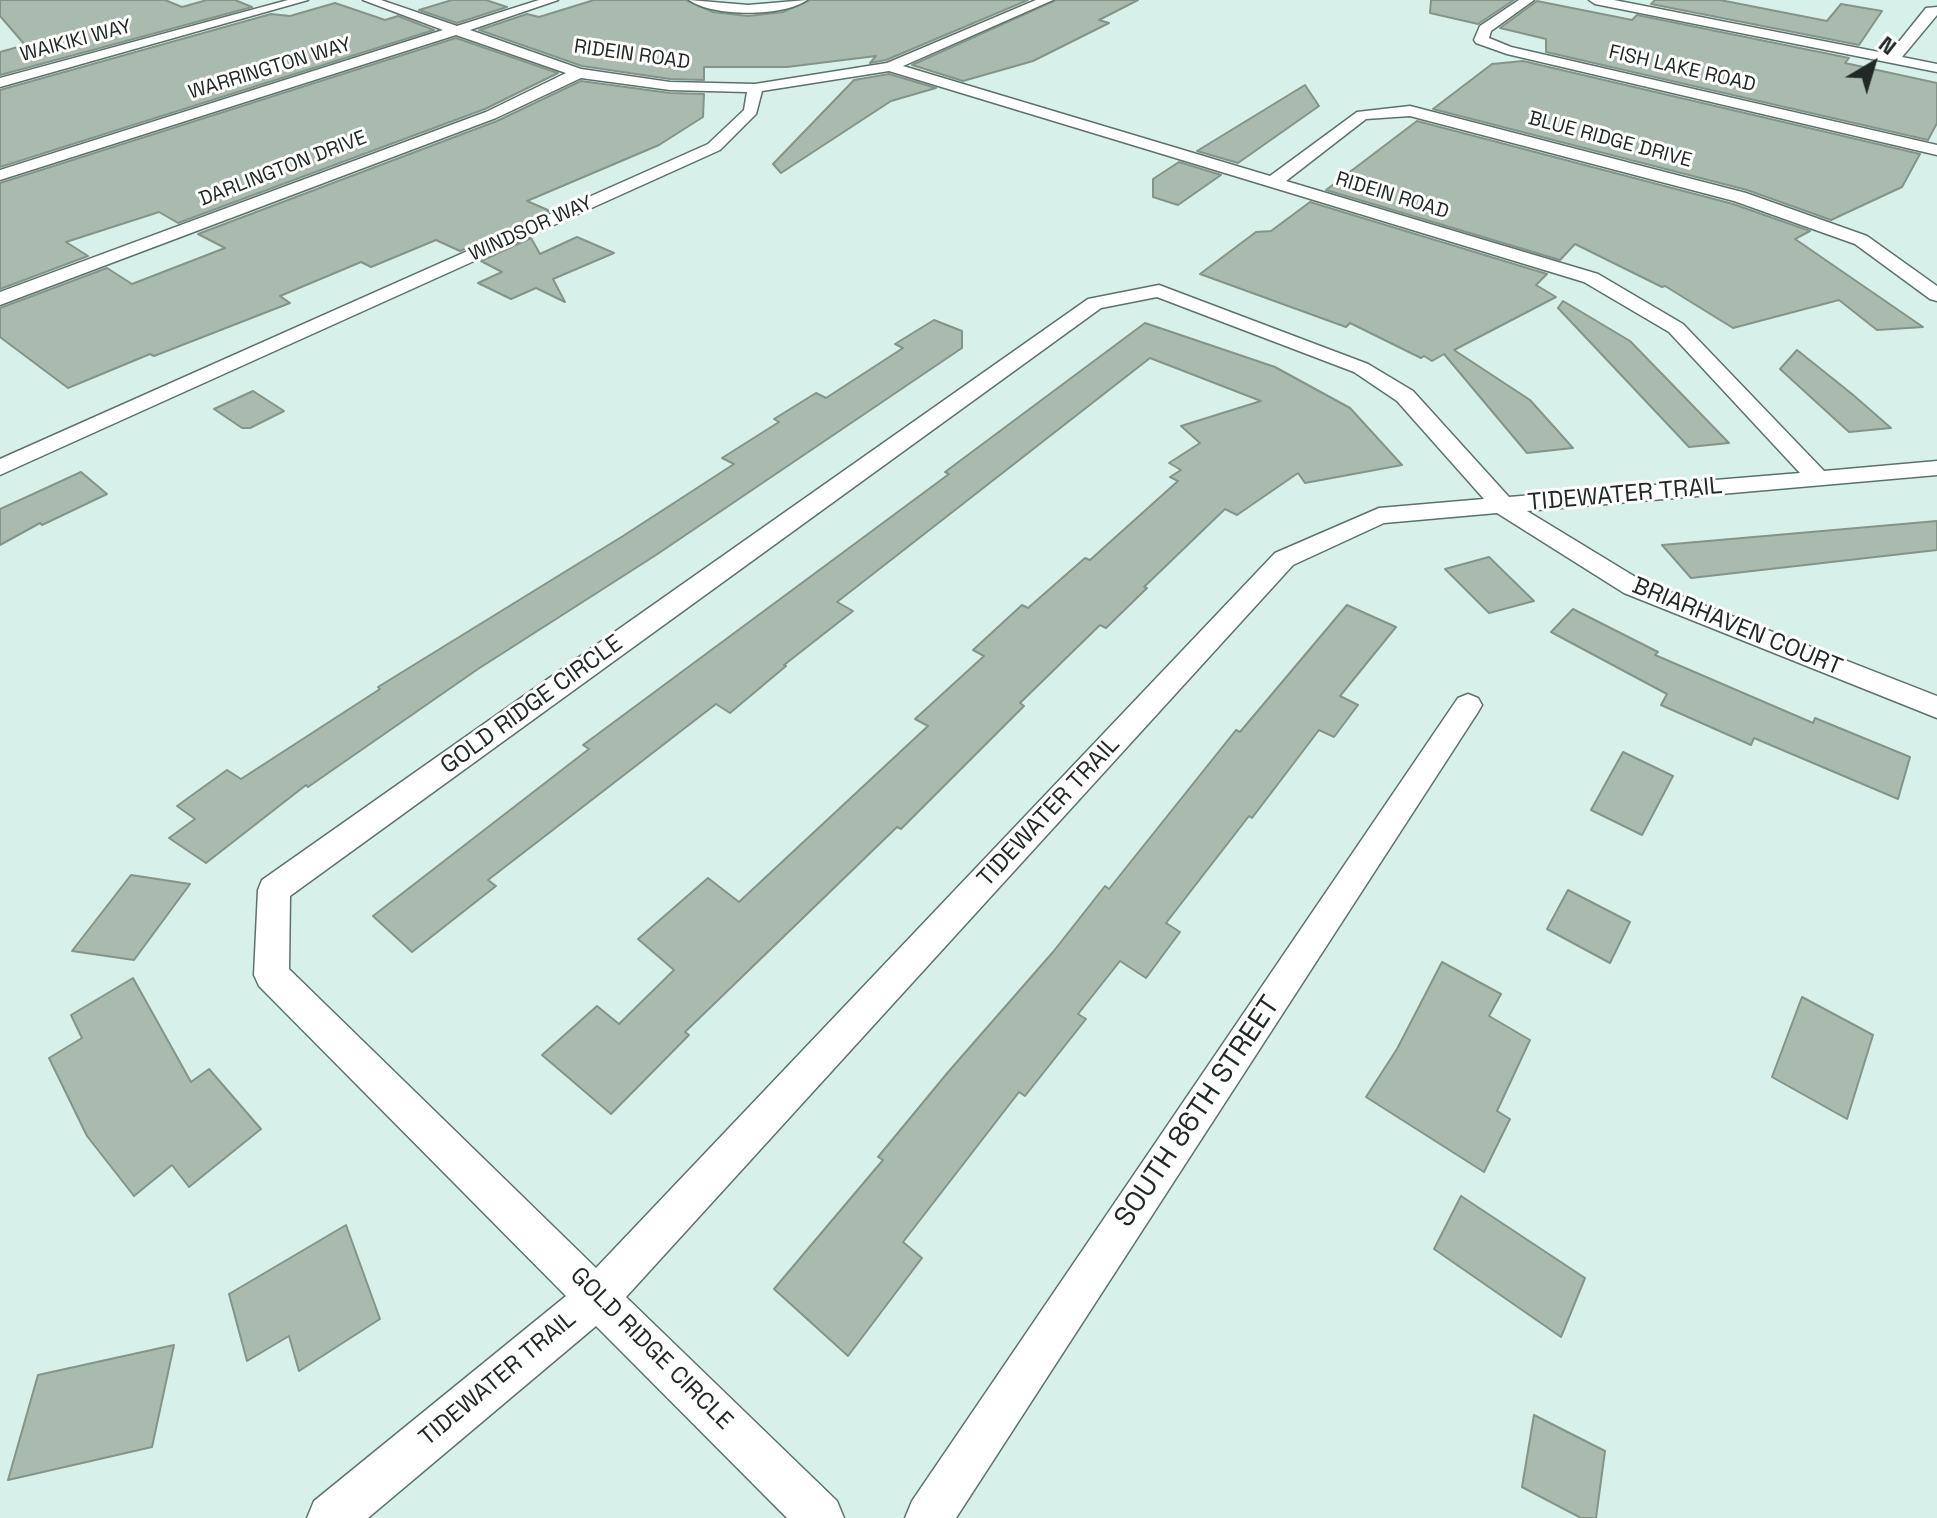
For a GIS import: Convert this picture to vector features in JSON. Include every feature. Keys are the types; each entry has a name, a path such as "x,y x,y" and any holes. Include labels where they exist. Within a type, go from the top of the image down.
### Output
{"street":[{"name":"WAIKIKI WAY","path":"0,83 302,0"},
{"name":"RIDEIN ROAD","path":"369,0 579,73 670,86 755,88"},
{"name":"WARRINGTON WAY","path":"0,175 552,0"},
{"path":"695,0 722,8 776,9 801,0"},
{"path":"755,88 890,67 1047,0"},
{"name":"FISH LAKE ROAD","path":"1528,0 1485,29 1481,40 1507,50 1937,150"},
{"path":"1595,0 1937,68"},
{"path":"1893,59 1931,11 1937,11"},
{"name":"RIDEIN ROAD","path":"890,67 1591,278 1676,328 1817,477"},
{"name":"DARLINGTON DRIVE","path":"0,299 491,115 579,73"},
{"name":"WINDSOR WAY","path":"0,468 714,147 751,111 755,88"},
{"name":"BLUE RIDGE DRIVE","path":"1272,183 1362,115 1410,111 1740,197 1861,240 1937,295"},
{"name":"GOLD RIDGE CIRCLE","path":"820,1518 599,1296 271,975 274,890 1095,303 1159,291 1361,368 1405,396 1504,507"},
{"name":"TIDEWATER TRAIL","path":"331,1518 599,1296 1284,559 1379,516 1937,468"},
{"name":"BRIARHAVEN COURT","path":"1504,507 1633,587 1937,707"},
{"name":"SOUTH 86TH STREET","path":"929,1518 1468,705"}],"building":[{"path":"0,0 165,0 182,7 207,0 235,0 252,7 0,75 0,52 25,45 0,16"},
{"path":"452,0 486,0 507,7 457,23 419,10"},
{"path":"594,0 686,0 713,12 748,16 783,12 810,0 1028,0 886,60 870,63 876,56 787,67 704,67 704,80 670,79 582,66 479,30 527,14 539,17"},
{"path":"1056,0 1138,0 1099,20 1109,23 1033,61 963,81 912,65"},
{"path":"1431,0 1514,0 1478,24 1430,13"},
{"path":"1655,0 1720,0 1827,21 1841,4 1882,11 1859,45 1651,4"},
{"path":"1537,1 1632,20 1637,15 1849,58 1845,63 1937,83 1937,123 1928,140 1546,52 1546,39 1500,28"},
{"path":"335,3 385,20 398,16 434,30 0,167 0,90 271,14 290,16"},
{"path":"456,38 558,73 485,109 178,223 159,212 66,242 88,256 0,289 0,183"},
{"path":"1523,61 1920,154 1902,187 1831,220 1747,190 1433,109 1492,64"},
{"path":"889,74 936,88 891,101 781,173 773,164 854,80"},
{"path":"581,81 670,93 704,94 703,117 659,145 527,201 550,211 460,251 436,240 371,267 361,262 280,296 290,303 154,356 150,354 68,388 0,337 0,308 107,268 132,284 225,248 198,234 497,121"},
{"path":"1305,85 1319,106 1238,163 1197,151"},
{"path":"1417,121 1733,204 1810,231 1795,239 1923,327 1877,330 1839,300 1733,328 1665,286 1575,244 1560,260 1326,190"},
{"path":"1179,162 1221,175 1178,205 1153,197 1153,179"},
{"path":"1310,202 1547,274 1536,285 1556,297 1454,350 1530,400 1573,448 1527,453 1444,354 1432,361 1424,356 1421,358 1350,323 1346,327 1200,274 1256,232 1271,231"},
{"path":"577,237 614,253 553,279 565,302 536,288 511,299 478,283 502,272 481,261 531,238 540,254"},
{"path":"1563,301 1630,341 1729,443 1689,447 1558,308"},
{"path":"934,320 962,331 962,348 656,555 478,669 308,787 306,785 206,863 169,838 195,819 177,806 227,770 241,779 380,689 378,687 623,536 734,464 722,458 779,422 774,419 816,393 826,398 903,348 895,344"},
{"path":"1145,323 1275,367 1350,408 1402,465 1305,483 1298,473 1237,515 1225,509 1106,628 1100,625 1020,703 1024,706 901,829 897,827 685,1032 689,1035 611,1114 542,1055 597,1006 619,1024 674,970 638,939 708,878 739,902 928,726 915,719 984,656 973,650 1022,605 1028,608 1085,558 1090,560 1178,481 1170,477 1181,470 1169,463 1200,443 1181,426 1261,401 1150,358 837,602 853,611 784,665 730,713 716,704 488,880 496,886 412,952 373,916 589,749 583,745 949,474 945,472"},
{"path":"1797,350 1891,428 1849,432 1780,369"},
{"path":"253,391 284,411 250,428 242,428 214,409"},
{"path":"81,472 107,494 42,525 40,523 0,545 0,509"},
{"path":"1937,521 1937,550 1691,578 1662,545"},
{"path":"1489,557 1534,601 1489,613 1445,569"},
{"path":"1347,605 1396,627 1340,696 1358,705 1334,737 1319,730 1252,818 1249,816 1166,923 1180,932 1146,978 1120,961 1078,1014 1086,1019 1025,1096 1019,1092 903,1242 922,1258 848,1356 774,1289 883,1160 878,1157 949,1071 1053,952 1105,886 1109,889 1236,730 1240,732"},
{"path":"1573,609 1658,652 1655,655 1813,723 1815,718 1910,757 1898,799 1754,738 1751,745 1661,705 1667,694 1551,632"},
{"path":"1623,752 1673,776 1642,835 1591,810"},
{"path":"131,875 190,884 134,960 72,951"},
{"path":"1568,890 1630,922 1610,963 1547,929"},
{"path":"1442,962 1501,994 1489,1016 1530,1040 1497,1111 1510,1119 1484,1172 1366,1097 1397,1049"},
{"path":"133,978 191,1082 209,1069 261,1129 189,1187 172,1165 134,1196 87,1136 49,1058 82,1038 71,1015"},
{"path":"1802,997 1873,1035 1847,1119 1772,1077"},
{"path":"1461,1196 1585,1278 1561,1337 1434,1249"},
{"path":"346,1225 380,1319 299,1371 289,1336 247,1361 229,1294"},
{"path":"174,1345 152,1447 8,1480 38,1375"},
{"path":"1534,1415 1605,1451 1596,1518 1581,1518 1522,1487"}]}
